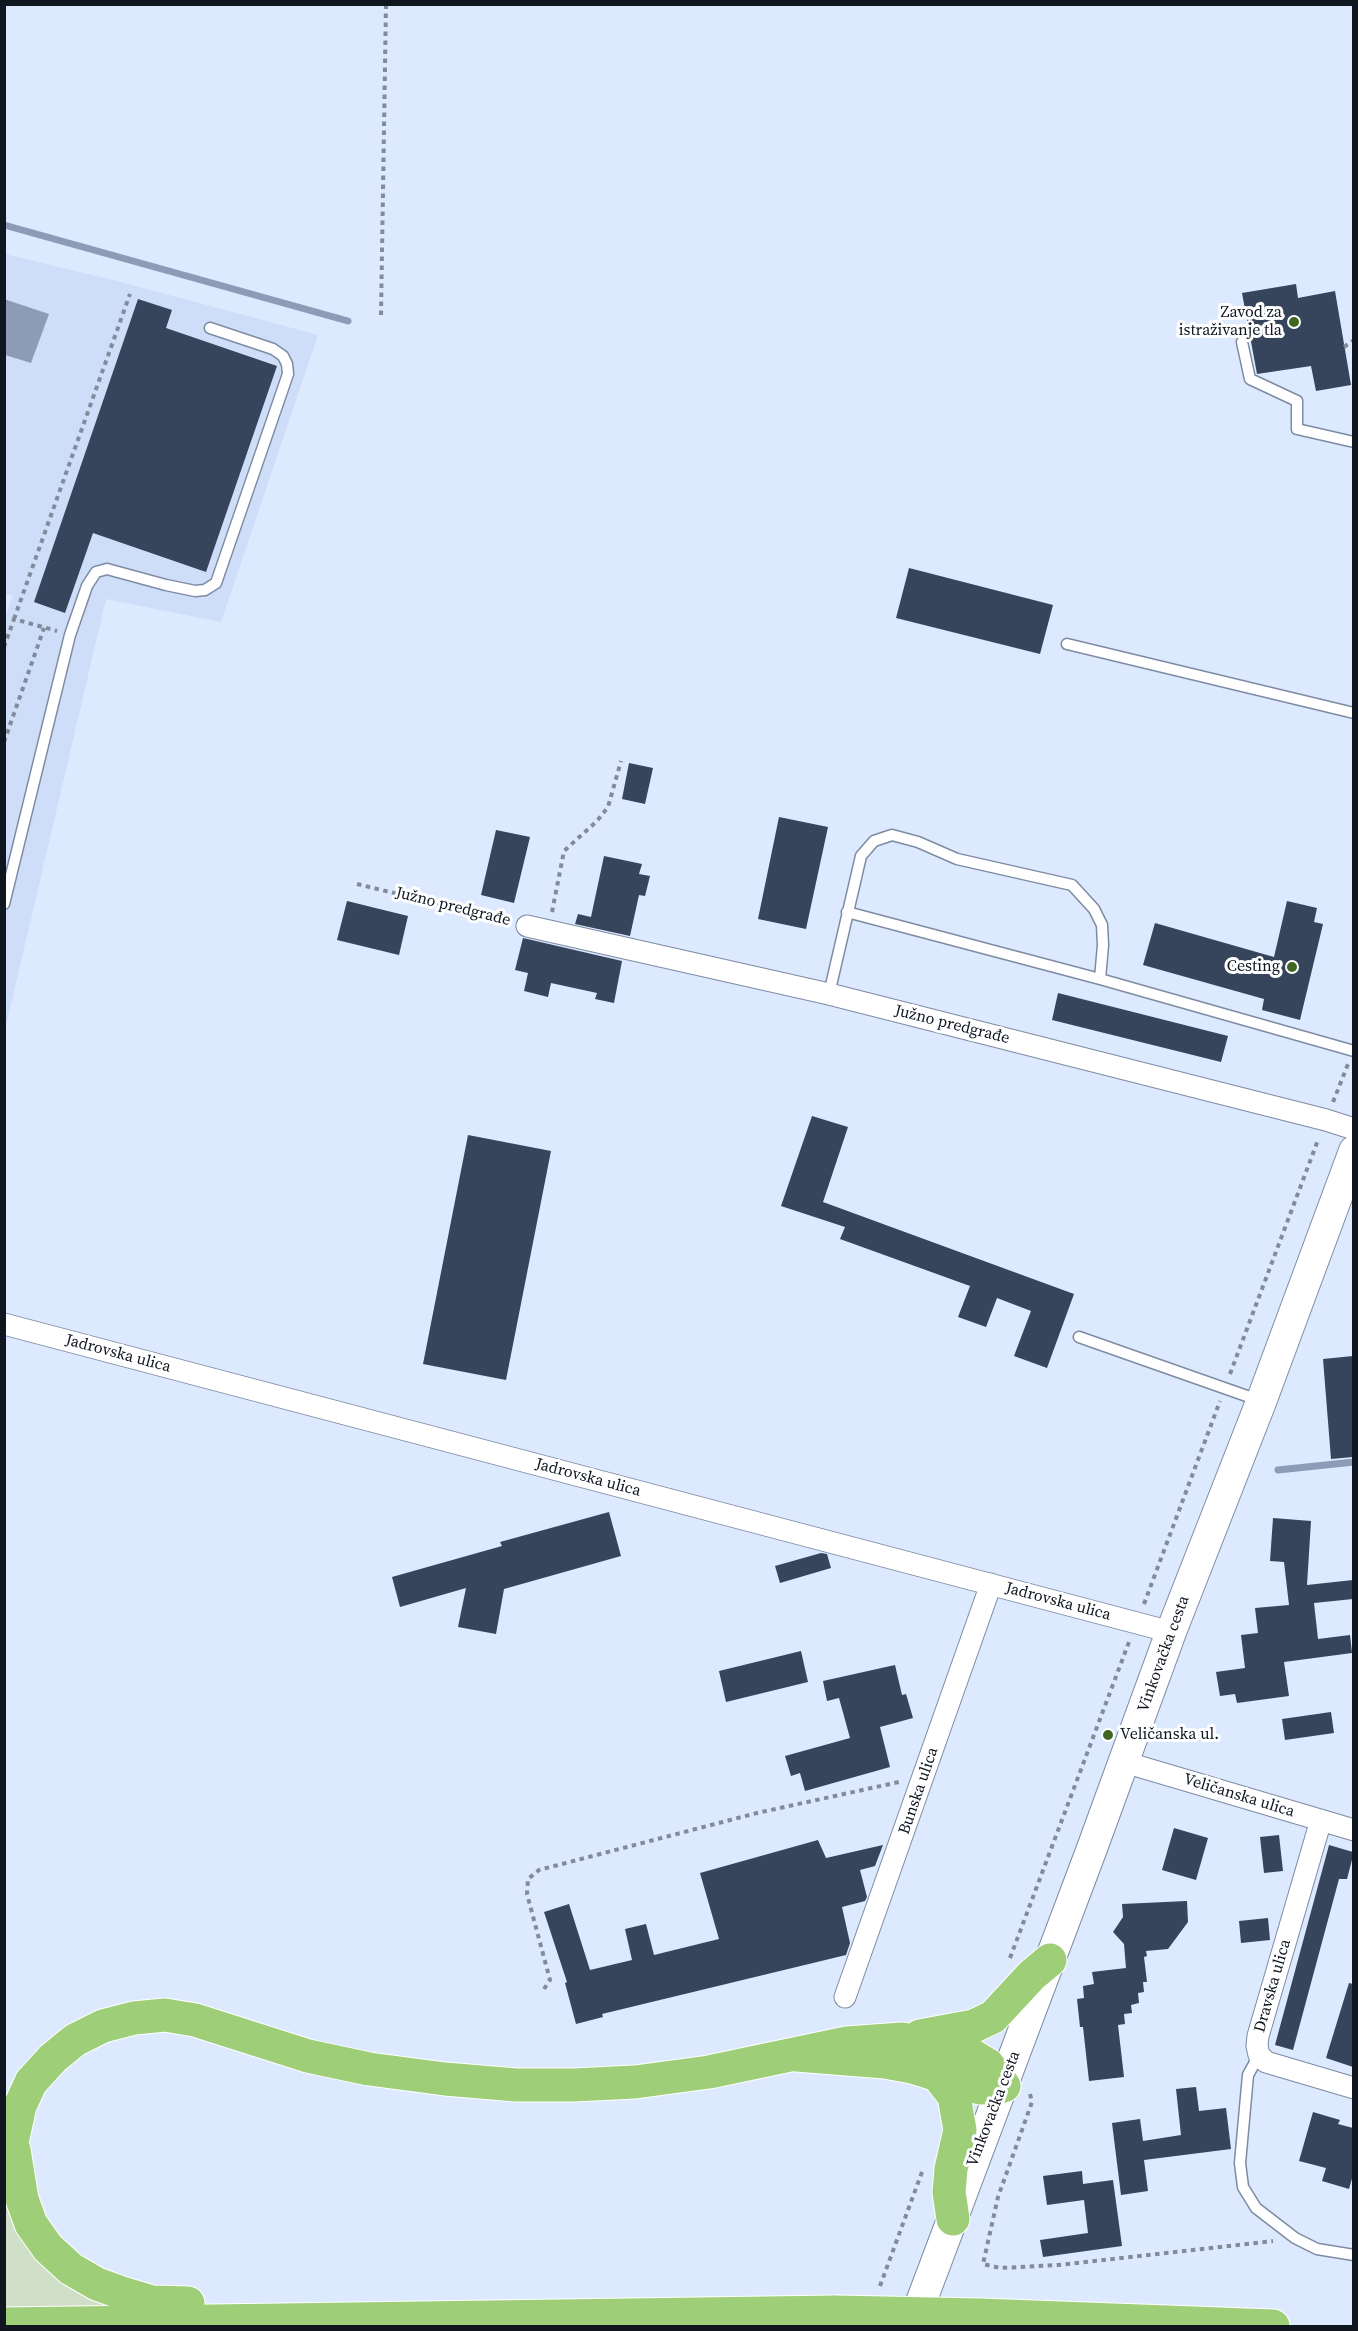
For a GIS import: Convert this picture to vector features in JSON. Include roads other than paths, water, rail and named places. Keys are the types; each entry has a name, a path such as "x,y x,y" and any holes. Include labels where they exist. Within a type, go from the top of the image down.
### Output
{"highway":[{"path":"4,2178 20,2106 31,2082 53,2058 75,2040 103,2026 134,2018 165,2015 195,2020 308,2056 369,2069 445,2079 516,2085 635,2082 710,2072 848,2043 902,2039 974,2026 993,2017 1032,1974 1050,1960"},
{"path":"902,2039 949,2048 973,2056 1016,2087"},
{"path":"796,2055 885,2062 912,2067 940,2078 980,2088 1016,2087"},
{"path":"940,2078 954,2096 960,2130 951,2169 949,2192 953,2219"},
{"path":"12,2138 22,2199 31,2224 48,2248 72,2269 97,2284 152,2302 192,2303 227,2309 263,2320"},
{"path":"4,2324 836,2312 1273,2326"}],"main road":[{"name":"Vinkovačka cesta","path":"912,2326 953,2219 1016,2087 1050,1960 1353,1150"}],"street":[{"name":"Južno predgrađe","path":"527,926 829,994 1326,1120 1353,1129"},
{"name":"Jadrovska ulica","path":"4,1324 1171,1632"},
{"name":"Bunska ulica","path":"845,1997 991,1584"},
{"name":"Veličanska ulica","path":"1124,1762 1353,1830"},
{"name":"Dravska ulica","path":"1321,1820 1257,2036 1259,2055 1266,2062 1353,2088"}],"lane":[{"path":"4,904 70,635 87,586 96,572 107,568 195,591 205,590 216,583 288,374 283,356 273,349 210,328"},
{"path":"1242,342 1250,379 1297,401 1298,429 1353,442"},
{"path":"1067,644 1353,713"},
{"path":"829,994 861,856 874,840 892,836 918,842 957,859 1072,885 1094,909 1102,925 1100,979"},
{"path":"847,912 1100,979 1353,1051"},
{"path":"1079,1337 1261,1401"},
{"path":"1259,2055 1248,2075 1240,2163 1243,2187 1257,2208 1295,2238 1317,2249 1353,2255"}],"waterway":[{"path":"4,225 348,321"},
{"path":"1278,1470 1354,1462"}],"place":[{"name":"Zavod za istraživanje tla","path":"1294,322"},
{"name":"Cesting","path":"1292,967"},
{"name":"Veličanska ul.","path":"1108,1735"}]}
